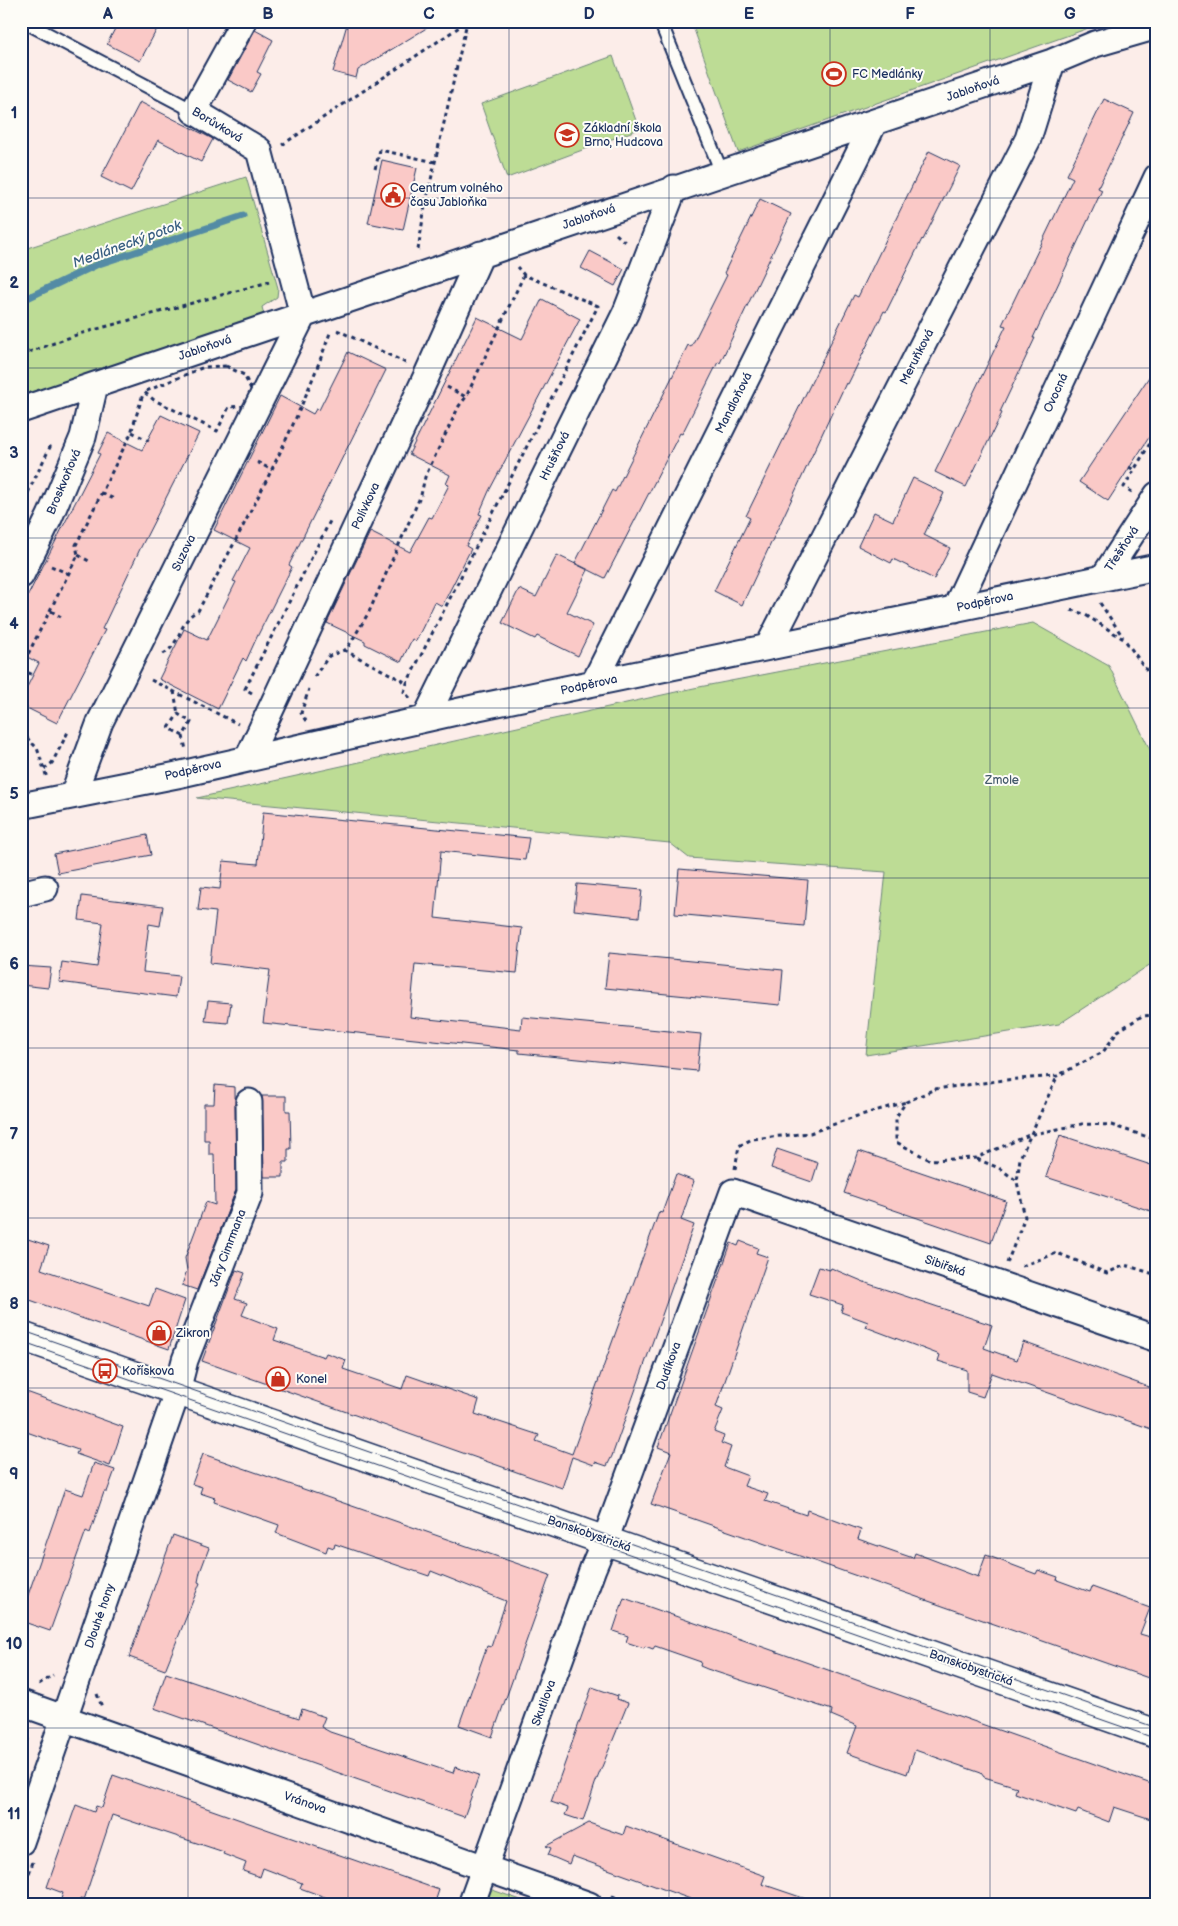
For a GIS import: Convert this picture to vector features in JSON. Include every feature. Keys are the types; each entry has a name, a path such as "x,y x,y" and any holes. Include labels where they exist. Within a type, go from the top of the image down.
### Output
{"street":[{"path":"194,111 242,24"},
{"name":"Jabloňová","path":"21,410 674,188 1052,62 1095,44 1157,26"},
{"name":"Meruňková","path":"768,648 1028,139 1052,62"},
{"name":"Borůvková","path":"194,111 259,150 304,315"},
{"name":"Mandloňová","path":"594,683 874,122"},
{"name":"Ovocná","path":"955,609 1157,177"},
{"name":"Hrušňová","path":"419,709 626,312 674,188"},
{"name":"Polívkova","path":"248,758 426,377 492,250"},
{"name":"Suzova","path":"65,796 100,722 304,315"},
{"name":"Broskvoňová","path":"21,574 50,516 83,437 95,385"},
{"name":"Třešňová","path":"1099,587 1157,496"},
{"name":"Podpěrova","path":"21,806 177,775 248,758 419,709 594,683 955,609 1099,587 1157,567"},
{"path":"21,894 45,888"},
{"name":"Járy Cimrmana","path":"178,1390 185,1360 250,1194 250,1102"},
{"name":"Sibiřská","path":"733,1192 1001,1279 1157,1339"},
{"name":"Dudíkova","path":"605,1540 733,1192"},
{"name":"Banskobystrická","path":"21,1336 1157,1734"},
{"name":"Dlouhé hony","path":"28,1852 64,1719 178,1390"},
{"name":"Skutilova","path":"471,1905 605,1540"},
{"name":"Vránova","path":"21,1704 485,1866 600,1900"}],"lane":[{"name":"Borůvková","path":"23,21 194,111"},
{"path":"660,21 722,173"}],"path":[{"path":"279,148 468,22"},
{"path":"417,256 435,162 468,22"},
{"path":"375,169 380,150 435,162"},
{"path":"611,233 618,235 630,250"},
{"path":"492,250 524,275 598,306"},
{"path":"308,726 302,713 312,680 329,656 347,649 369,612 421,495 424,477 459,406 466,397 524,275"},
{"path":"21,355 79,334 271,282"},
{"path":"419,709 404,692 407,683 598,306 604,302"},
{"path":"163,654 169,651 188,615 198,611 272,470 309,389 332,327 407,363"},
{"path":"226,366 244,375 251,389 246,406 229,407 217,432 154,400 144,392 204,367 226,366"},
{"path":"443,385 466,397"},
{"path":"35,676 21,668 78,555 76,545 132,432 144,392"},
{"path":"132,432 149,441"},
{"path":"21,508 55,436"},
{"path":"1126,483 1150,445 1157,442"},
{"path":"250,459 272,470"},
{"path":"1129,467 1134,470"},
{"path":"102,494 116,500"},
{"path":"256,695 245,689 328,524"},
{"path":"78,555 89,561"},
{"path":"1099,587 1125,640 1157,685"},
{"path":"1065,608 1084,614 1125,640"},
{"path":"51,611 61,617"},
{"path":"344,650 407,683"},
{"path":"151,680 240,725"},
{"path":"174,691 178,714 169,728 182,736 191,722 178,714"},
{"path":"237,733 244,718"},
{"path":"44,769 52,763 70,728"},
{"path":"21,732 37,748 44,769 65,796"},
{"path":"733,1192 732,1181 739,1146 752,1139 810,1133 854,1117 906,1102 935,1089 1004,1080 1057,1076 1103,1052 1118,1031 1142,1016 1156,1014"},
{"path":"1001,1279 1025,1217 1017,1182 1020,1158 1057,1076"},
{"path":"906,1102 896,1117 896,1142 930,1160 976,1158 1029,1135 1082,1124 1111,1126 1157,1140"},
{"path":"976,1158 999,1168 1017,1182"},
{"path":"1001,1279 1058,1253 1107,1273 1125,1265 1157,1275"},
{"path":"96,1690 105,1716"},
{"path":"21,1727 31,1746"},
{"path":"21,1896 28,1852"},
{"path":"600,1900 637,1905"}],"green space":[{"name":"FC Medlánky","path":"691,21 1118,21 1089,28 738,152"},
{"path":"613,56 639,129 507,178 481,104"},
{"path":"246,177 278,288 277,297 262,307 264,315 21,397 21,250"},
{"name":"Zmole","path":"1033,623 1109,666 1156,762 1157,956 1154,962 1059,1024 866,1055 886,872 689,858 670,843 197,798 694,688"},
{"path":"484,1887 535,1905 477,1905"}],"building":[{"path":"119,21 142,21 157,29 140,61 107,44"},
{"path":"348,21 438,21 358,70 356,78 333,72"},
{"path":"255,30 273,40 257,72 261,74 251,92 228,80"},
{"path":"1104,99 1134,113 1098,188 1102,190 1033,338 1035,338 1000,412 1002,413 966,487 935,472 1006,326 1002,325 1073,178 1067,175"},
{"path":"140,102 213,139 201,162 158,140 131,192 101,177"},
{"path":"929,151 960,166 886,312 884,311 848,384 846,383 742,605 714,591 750,518 746,516 854,295 858,297"},
{"name":"Centrum volného času Jabloňka","path":"382,160 417,168 403,230 368,223"},
{"path":"760,199 791,214 720,363 718,362 682,434 680,433 605,578 575,563 612,490 615,492 688,345 691,347 727,275 724,273"},
{"path":"590,251 624,269 615,286 581,268"},
{"path":"542,299 580,319 489,491 479,514 482,515 466,546 471,549 442,606 435,602 416,641 412,639 401,662 365,644 365,641 327,623 370,532 410,552 429,517 432,518 449,485 446,484 450,475 409,454 477,317 522,339"},
{"path":"348,352 386,370 289,565 292,567 246,661 243,658 218,709 159,679 184,629 207,640 236,582 233,581 250,548 214,530 280,396 313,414 316,409 319,410"},
{"path":"1157,365 1157,425 1108,501 1079,482"},
{"path":"161,415 199,433 140,549 102,629 105,630 57,723 21,705 21,699 39,663 21,654 21,609 100,454 98,453 108,433 142,450"},
{"path":"913,478 944,493 924,535 950,548 934,579 893,559 891,563 858,546 874,512 893,521"},
{"path":"557,555 588,570 567,612 593,625 578,656 537,636 535,639 502,623 519,589 536,597"},
{"path":"263,812 529,838 525,860 441,851 435,918 522,928 517,973 415,964 410,1017 521,1029 522,1017 701,1034 697,1071 519,1053 519,1050 263,1023 270,970 210,963 216,912 198,910 201,887 220,889 223,861 258,864"},
{"path":"147,835 151,855 58,873 54,854"},
{"path":"679,869 808,880 804,926 675,914"},
{"path":"577,884 642,890 639,917 574,910"},
{"path":"82,896 163,906 160,926 149,924 143,972 179,976 176,997 59,982 62,962 97,967 103,923 79,920"},
{"path":"609,953 783,970 780,1005 605,988"},
{"path":"21,966 51,968 48,988 21,985"},
{"path":"208,1001 231,1003 228,1023 205,1021"},
{"path":"215,1085 235,1087 236,1190 197,1290 182,1285 187,1270 185,1258 206,1202 215,1205 214,1154 209,1154 209,1140 204,1140 204,1104 214,1104"},
{"path":"262,1096 286,1096 286,1111 290,1111 291,1149 288,1149 288,1162 283,1162 283,1177 264,1177"},
{"path":"1060,1135 1157,1167 1157,1213 1046,1177"},
{"path":"777,1149 818,1163 812,1182 771,1168"},
{"path":"859,1151 1006,1201 991,1243 844,1193"},
{"path":"676,1174 694,1181 681,1220 694,1225 612,1456 607,1466 595,1462 594,1465 572,1457 562,1488 202,1361 236,1270 245,1273 235,1299 247,1303 242,1315 278,1329 274,1340 324,1357 326,1353 346,1360 343,1369 402,1389 407,1375 479,1400 475,1414 539,1435 536,1441 572,1454 659,1212 662,1213"},
{"path":"25,1238 49,1246 41,1269 149,1306 155,1289 185,1300 169,1349 30,1300 24,1316 21,1316 21,1248"},
{"path":"740,1241 758,1248 756,1253 768,1257 716,1407 723,1410 714,1432 724,1436 721,1443 731,1447 724,1467 748,1476 744,1486 768,1494 765,1501 806,1515 807,1510 861,1530 858,1539 913,1558 915,1553 978,1577 986,1555 1036,1574 1038,1570 1058,1577 1057,1580 1090,1592 1092,1587 1150,1608 1140,1634 1157,1639 1157,1681 651,1504 671,1452 658,1447 731,1243 738,1246"},
{"path":"819,1267 830,1270 831,1268 869,1284 992,1325 984,1348 1017,1360 1023,1342 1157,1390 1157,1431 992,1373 983,1397 967,1392 967,1370 938,1361 940,1355 866,1327 868,1322 841,1312 843,1305 809,1294"},
{"path":"21,1390 123,1427 110,1466 76,1454 78,1450 21,1430"},
{"path":"203,1454 550,1575 492,1737 459,1725 487,1646 491,1647 506,1601 431,1571 429,1576 335,1544 334,1548 328,1546 326,1552 276,1533 279,1525 214,1502 215,1498 200,1493 202,1487 192,1484"},
{"path":"94,1463 115,1470 107,1492 104,1492 90,1533 86,1531 50,1631 21,1621 21,1615 65,1489 83,1495"},
{"path":"173,1535 209,1548 200,1572 198,1582 200,1583 165,1670 129,1657"},
{"path":"624,1598 1157,1786 1157,1821 1114,1807 1109,1822 1078,1810 1076,1814 1015,1793 1017,1787 984,1777 981,1773 915,1750 907,1774 847,1753 857,1726 831,1715 832,1710 707,1669 700,1666 701,1662 655,1646 653,1649 645,1646 644,1648 626,1642 628,1636 613,1631"},
{"path":"166,1673 299,1718 302,1709 325,1717 321,1727 330,1732 453,1773 455,1767 479,1775 464,1817 154,1708"},
{"path":"592,1687 618,1696 617,1699 628,1703 595,1784 583,1821 565,1815 568,1808 551,1802"},
{"path":"113,1775 439,1890 434,1905 347,1905 300,1888 302,1883 263,1868 260,1877 243,1871 246,1863 223,1854 224,1852 112,1815 84,1900 80,1899 78,1905 59,1905 63,1893 47,1887 76,1805 94,1812 96,1806 102,1808"},
{"path":"589,1823 623,1835 626,1826 765,1876 762,1884 815,1902 814,1905 707,1905 572,1856 569,1864 548,1855 551,1848 546,1846"}],"waterway":[{"name":"Medlánecký potok","path":"21,301 96,265 243,216"}],"tram line":[{"path":"21,1330 1157,1728"},
{"path":"21,1341 1157,1739"}],"place":[{"name":"FC Medlánky","path":"834,74"},
{"name":"Základní škola Brno, Hudcova","path":"567,135"},
{"name":"Centrum volného času Jabloňka","path":"393,195"},
{"name":"Zikron","path":"159,1333"},
{"name":"Kořískova","path":"105,1371"},
{"name":"Konel","path":"278,1379"}]}
